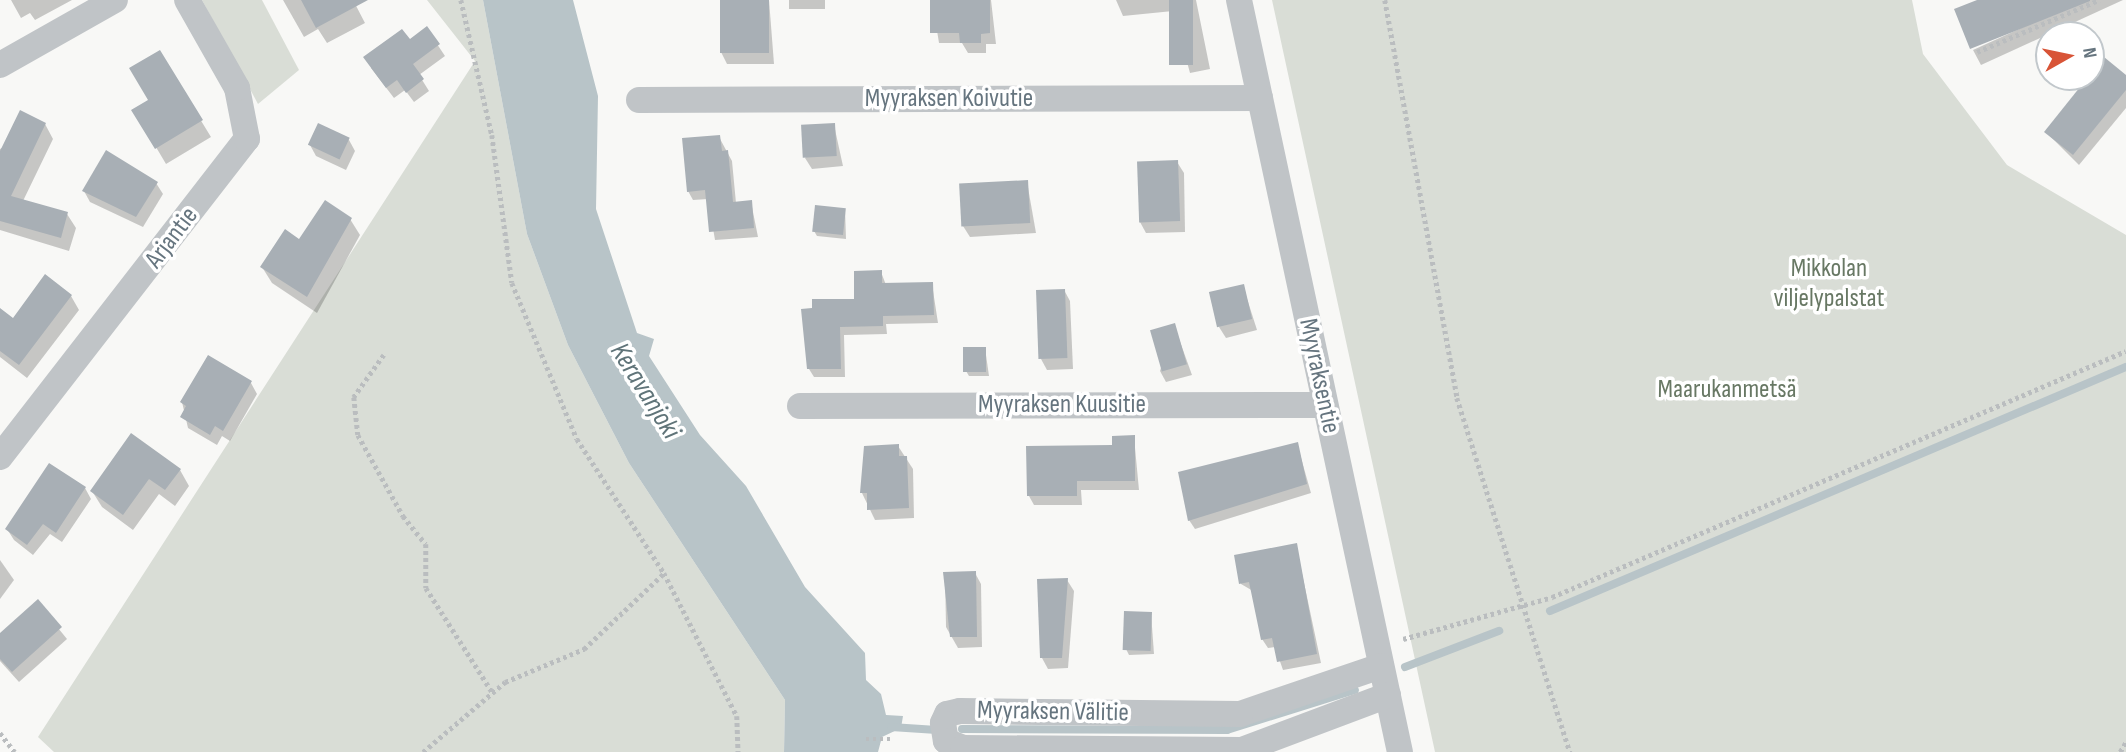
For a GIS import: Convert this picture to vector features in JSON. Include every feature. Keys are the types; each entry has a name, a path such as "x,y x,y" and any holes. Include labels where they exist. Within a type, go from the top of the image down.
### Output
{"street":[{"path":"0,65 115,0"},
{"name":"Arjantie","path":"0,457 247,139 237,88 187,0"},
{"name":"Myyraksentie","path":"1239,0 1400,752"},
{"name":"Myyraksen Koivutie","path":"639,100 1260,98"},
{"name":"Myyraksen Kuusitie","path":"800,406 1325,405"},
{"name":"Myyraksen Välitie","path":"1380,657 1240,714 960,711 947,714 943,723 946,741 964,748 1241,750 1388,695"}],"path":[{"path":"461,0 492,135 512,283 577,439 664,573 737,716 738,752"},
{"path":"1385,0 1454,385 1521,609 1570,752"},
{"path":"1977,52 2099,0"},
{"path":"1380,657 1521,609 2126,351"},
{"path":"384,355 354,397 358,435 402,516 426,544 426,588 493,693"},
{"path":"423,752 493,693 584,649 664,573"},
{"path":"0,733 15,752"},
{"path":"866,739 890,739"},
{"path":"2120,752 2126,742"}],"green space":[{"path":"202,0 262,0 299,70 258,104"},
{"path":"427,0 483,0 527,234 568,345 629,463 785,700 784,752 54,752 38,737 475,61"},
{"name":"Maarukanmetsä","path":"1272,0 1912,0 1923,54 2007,165 2126,235 2126,752 1435,752"}],"water":[{"name":"Keravanjoki","path":"483,0 573,0 598,96 596,209 637,333 654,339 649,356 700,435 746,486 805,587 865,653 866,680 881,694 886,715 903,716 901,728 882,737 878,752 784,752 785,700 629,463 568,345 527,234"}],"building":[{"path":"301,0 368,0 316,28"},
{"path":"720,0 769,0 769,53 720,53"},
{"path":"930,0 990,0 990,33 981,34 981,43 960,43 959,33 930,33"},
{"path":"1169,0 1193,0 1193,65 1169,65"},
{"path":"1977,0 2090,0 1970,49 1954,9"},
{"path":"427,26 440,44 413,64 424,79 406,93 397,80 386,88 363,57 402,29 410,39"},
{"path":"160,50 203,120 155,149 131,110 148,100 129,68"},
{"path":"2105,58 2126,75 2126,90 2073,155 2044,132 2077,91 2105,91"},
{"path":"20,110 46,123 11,196 68,212 61,238 0,221 0,151"},
{"path":"318,123 350,138 340,160 308,145"},
{"path":"835,123 837,156 803,158 801,125"},
{"path":"720,135 722,151 728,150 733,202 752,200 754,228 709,232 705,190 687,192 682,138"},
{"path":"106,150 158,182 136,217 82,191"},
{"path":"1178,160 1180,221 1139,222 1137,161"},
{"path":"1028,180 1030,223 961,227 959,184"},
{"path":"325,200 352,218 307,297 260,267 285,229 299,239"},
{"path":"815,205 846,208 843,235 812,232"},
{"path":"882,270 882,283 933,282 934,315 883,316 883,326 840,327 841,369 807,369 801,309 812,308 812,299 854,299 854,271"},
{"path":"45,274 72,295 19,365 0,351 0,308 13,318"},
{"path":"1244,284 1252,319 1217,327 1209,292"},
{"path":"1065,289 1067,358 1038,359 1036,290"},
{"path":"1175,323 1187,364 1162,372 1150,330"},
{"path":"963,347 986,347 986,372 963,372"},
{"path":"208,355 252,381 223,431 215,426 210,435 180,417 186,406 180,402"},
{"path":"131,433 181,469 165,490 149,479 123,515 90,491"},
{"path":"1135,435 1135,481 1077,481 1077,496 1027,496 1026,446 1112,445 1112,436"},
{"path":"1298,442 1307,484 1188,521 1178,472"},
{"path":"899,444 899,456 907,456 909,508 867,510 867,493 860,493 864,446"},
{"path":"49,463 86,487 56,533 43,524 27,545 5,529"},
{"path":"1297,543 1317,654 1277,662 1272,638 1261,640 1249,582 1239,584 1234,555"},
{"path":"976,571 977,637 950,637 943,572"},
{"path":"1068,578 1062,658 1040,658 1037,579"},
{"path":"38,599 62,627 12,672 0,659 0,633"},
{"path":"1124,611 1152,612 1151,651 1123,650"}],"waterway":[{"path":"1550,611 2126,367"},
{"path":"1405,667 1499,631"},
{"path":"962,729 1227,730 1355,690"},
{"path":"891,727 937,730"}],"park label":[{"name":"Mikkolan viljelypalstat","path":"1829,284"}]}
